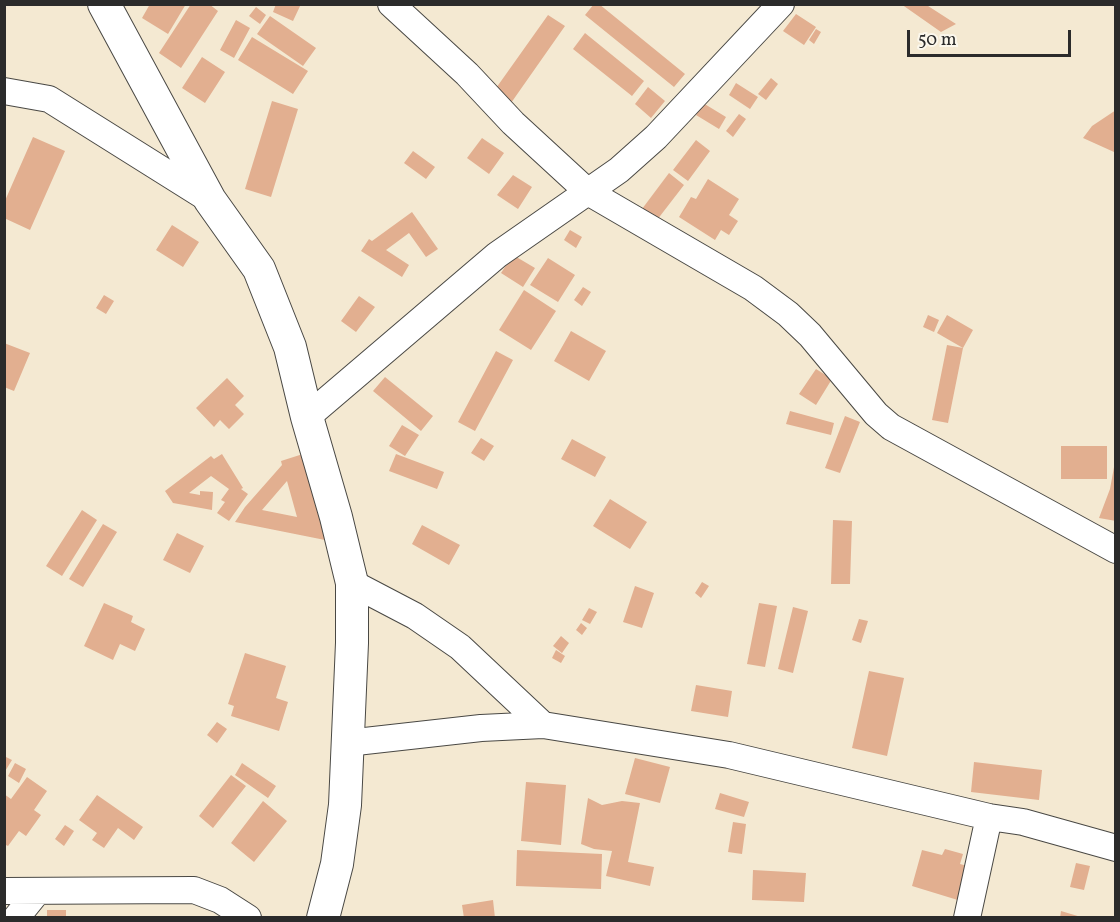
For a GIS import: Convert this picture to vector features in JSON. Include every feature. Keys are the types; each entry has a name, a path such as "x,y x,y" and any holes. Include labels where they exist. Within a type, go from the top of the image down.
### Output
{"street":[{"path":"104,4 210,200 259,269 290,347 352,583 352,643 345,805 337,864 323,918"},
{"path":"391,4 467,74 513,123 588,192 753,288 788,315 810,335 876,414 891,427 1116,550"},
{"path":"307,417 497,255 619,170 656,137 781,4"},
{"path":"4,91 49,99 210,200"},
{"path":"352,583 415,616 460,647 543,725"},
{"path":"347,743 481,728 543,725 729,755 989,817 1023,822 1116,848"},
{"path":"967,918 989,817"},
{"path":"4,891 194,890 220,900 248,918"},
{"path":"16,918 37,892"}],"building":[{"path":"150,4 186,4 168,34 142,18"},
{"path":"191,4 209,4 218,11 181,68 159,53"},
{"path":"276,4 301,4 293,21 273,12"},
{"path":"594,4 599,4 685,74 674,87 585,15"},
{"path":"901,4 925,4 956,24 941,32"},
{"path":"256,7 266,15 260,24 249,16"},
{"path":"796,14 816,27 804,45 783,31"},
{"path":"548,15 565,26 511,103 494,91"},
{"path":"270,16 316,48 303,66 257,34"},
{"path":"236,20 250,28 234,58 220,50"},
{"path":"816,29 821,32 814,44 809,40"},
{"path":"585,33 644,81 632,96 573,49"},
{"path":"252,37 308,71 293,94 238,60"},
{"path":"202,57 225,72 205,103 182,88"},
{"path":"771,78 778,84 766,100 758,94"},
{"path":"736,83 758,97 750,109 729,95"},
{"path":"648,87 665,101 651,118 635,104"},
{"path":"272,101 298,109 271,197 245,189"},
{"path":"703,103 726,117 719,129 696,115"},
{"path":"1116,110 1116,150 1114,152 1083,138 1092,126"},
{"path":"739,114 746,119 733,137 726,131"},
{"path":"33,137 65,151 30,230 4,218 4,203"},
{"path":"482,138 504,153 489,174 467,158"},
{"path":"696,140 710,151 688,181 673,170"},
{"path":"413,151 435,167 426,179 404,163"},
{"path":"669,173 684,185 657,220 642,209"},
{"path":"513,175 532,187 518,209 497,195"},
{"path":"708,179 739,199 729,215 738,221 729,235 721,230 715,240 679,217 691,197 696,199"},
{"path":"412,212 438,249 426,257 409,233 386,250 409,265 402,277 361,251 369,239 372,241"},
{"path":"172,225 199,242 183,267 156,250"},
{"path":"570,230 582,237 576,248 564,240"},
{"path":"513,255 535,268 523,287 501,273"},
{"path":"548,258 575,275 558,302 530,285"},
{"path":"583,287 591,292 582,306 574,300"},
{"path":"524,290 556,311 531,350 499,330"},
{"path":"104,295 114,301 106,314 96,308"},
{"path":"359,296 375,307 356,332 341,321"},
{"path":"928,315 939,320 934,332 923,327"},
{"path":"947,315 973,330 963,348 937,333"},
{"path":"571,331 606,351 589,381 554,361"},
{"path":"4,343 30,353 14,391 4,387"},
{"path":"947,345 963,348 948,423 932,420"},
{"path":"496,351 513,360 475,431 458,422"},
{"path":"816,369 832,379 816,405 799,394"},
{"path":"385,377 433,416 421,431 373,391"},
{"path":"227,378 244,396 235,405 244,414 229,429 220,420 214,427 196,408"},
{"path":"790,411 834,423 831,435 786,424"},
{"path":"845,416 860,422 840,473 825,468"},
{"path":"402,425 419,435 405,456 389,446"},
{"path":"481,438 494,446 484,461 471,453"},
{"path":"572,439 606,457 595,477 561,459"},
{"path":"1061,446 1107,446 1107,479 1061,479"},
{"path":"306,453 330,541 235,522 245,507 282,465 281,461","holes":["287,481 297,517 262,510"]},
{"path":"222,454 243,488 241,489 248,494 229,521 217,513 225,502 221,500 229,489 211,476 189,493 200,495 200,491 213,492 212,510 173,503 165,491 211,456 214,459"},
{"path":"396,454 444,472 437,489 389,471"},
{"path":"1114,467 1116,467 1116,521 1099,518 1110,489"},
{"path":"610,499 647,522 630,549 593,526"},
{"path":"82,510 97,520 62,576 46,566"},
{"path":"833,520 852,521 850,584 831,584"},
{"path":"103,524 117,532 83,587 69,579"},
{"path":"422,525 460,545 449,565 412,544"},
{"path":"177,533 204,546 190,573 163,560"},
{"path":"702,582 709,586 701,598 695,593"},
{"path":"635,586 654,593 642,628 623,622"},
{"path":"104,603 133,616 131,622 145,629 135,651 120,644 113,660 84,646"},
{"path":"759,603 777,606 765,667 747,664"},
{"path":"793,607 808,611 793,673 778,669"},
{"path":"589,608 597,612 590,624 582,620"},
{"path":"859,619 868,621 861,643 852,640"},
{"path":"581,623 587,628 582,635 576,630"},
{"path":"561,636 569,643 562,653 553,646"},
{"path":"556,650 565,656 561,663 552,658"},
{"path":"245,653 286,666 276,698 288,702 279,731 231,716 234,706 228,704"},
{"path":"869,671 904,678 887,756 852,748"},
{"path":"696,685 732,691 728,717 691,711"},
{"path":"217,722 227,729 217,743 207,735"},
{"path":"4,756 12,760 4,773"},
{"path":"635,758 670,767 660,803 625,794"},
{"path":"974,762 1042,770 1039,800 971,792"},
{"path":"15,763 26,769 19,783 8,776"},
{"path":"242,763 276,786 268,798 235,775"},
{"path":"231,775 246,786 213,828 199,816"},
{"path":"27,777 47,791 34,810 41,815 26,836 19,831 8,846 4,844 4,794 11,799"},
{"path":"526,782 566,785 561,845 521,841"},
{"path":"720,793 749,802 744,817 715,809"},
{"path":"97,795 143,827 134,840 118,828 104,848 92,840 97,833 79,820"},
{"path":"588,798 602,805 622,801 640,803 628,862 654,867 650,886 606,876 612,851 594,849 581,844"},
{"path":"263,801 287,821 254,862 231,843"},
{"path":"733,822 746,824 742,854 728,852"},
{"path":"65,825 74,831 64,846 55,839"},
{"path":"945,849 963,854 960,864 971,867 961,901 912,886 922,850 942,855"},
{"path":"517,850 602,854 601,889 516,886"},
{"path":"1076,863 1090,866 1084,890 1070,887"},
{"path":"753,870 806,873 804,902 752,900"},
{"path":"493,900 495,918 464,918 462,905"},
{"path":"47,910 66,910 66,918 47,918"},
{"path":"1061,911 1081,917 1081,918 1060,918"}]}
